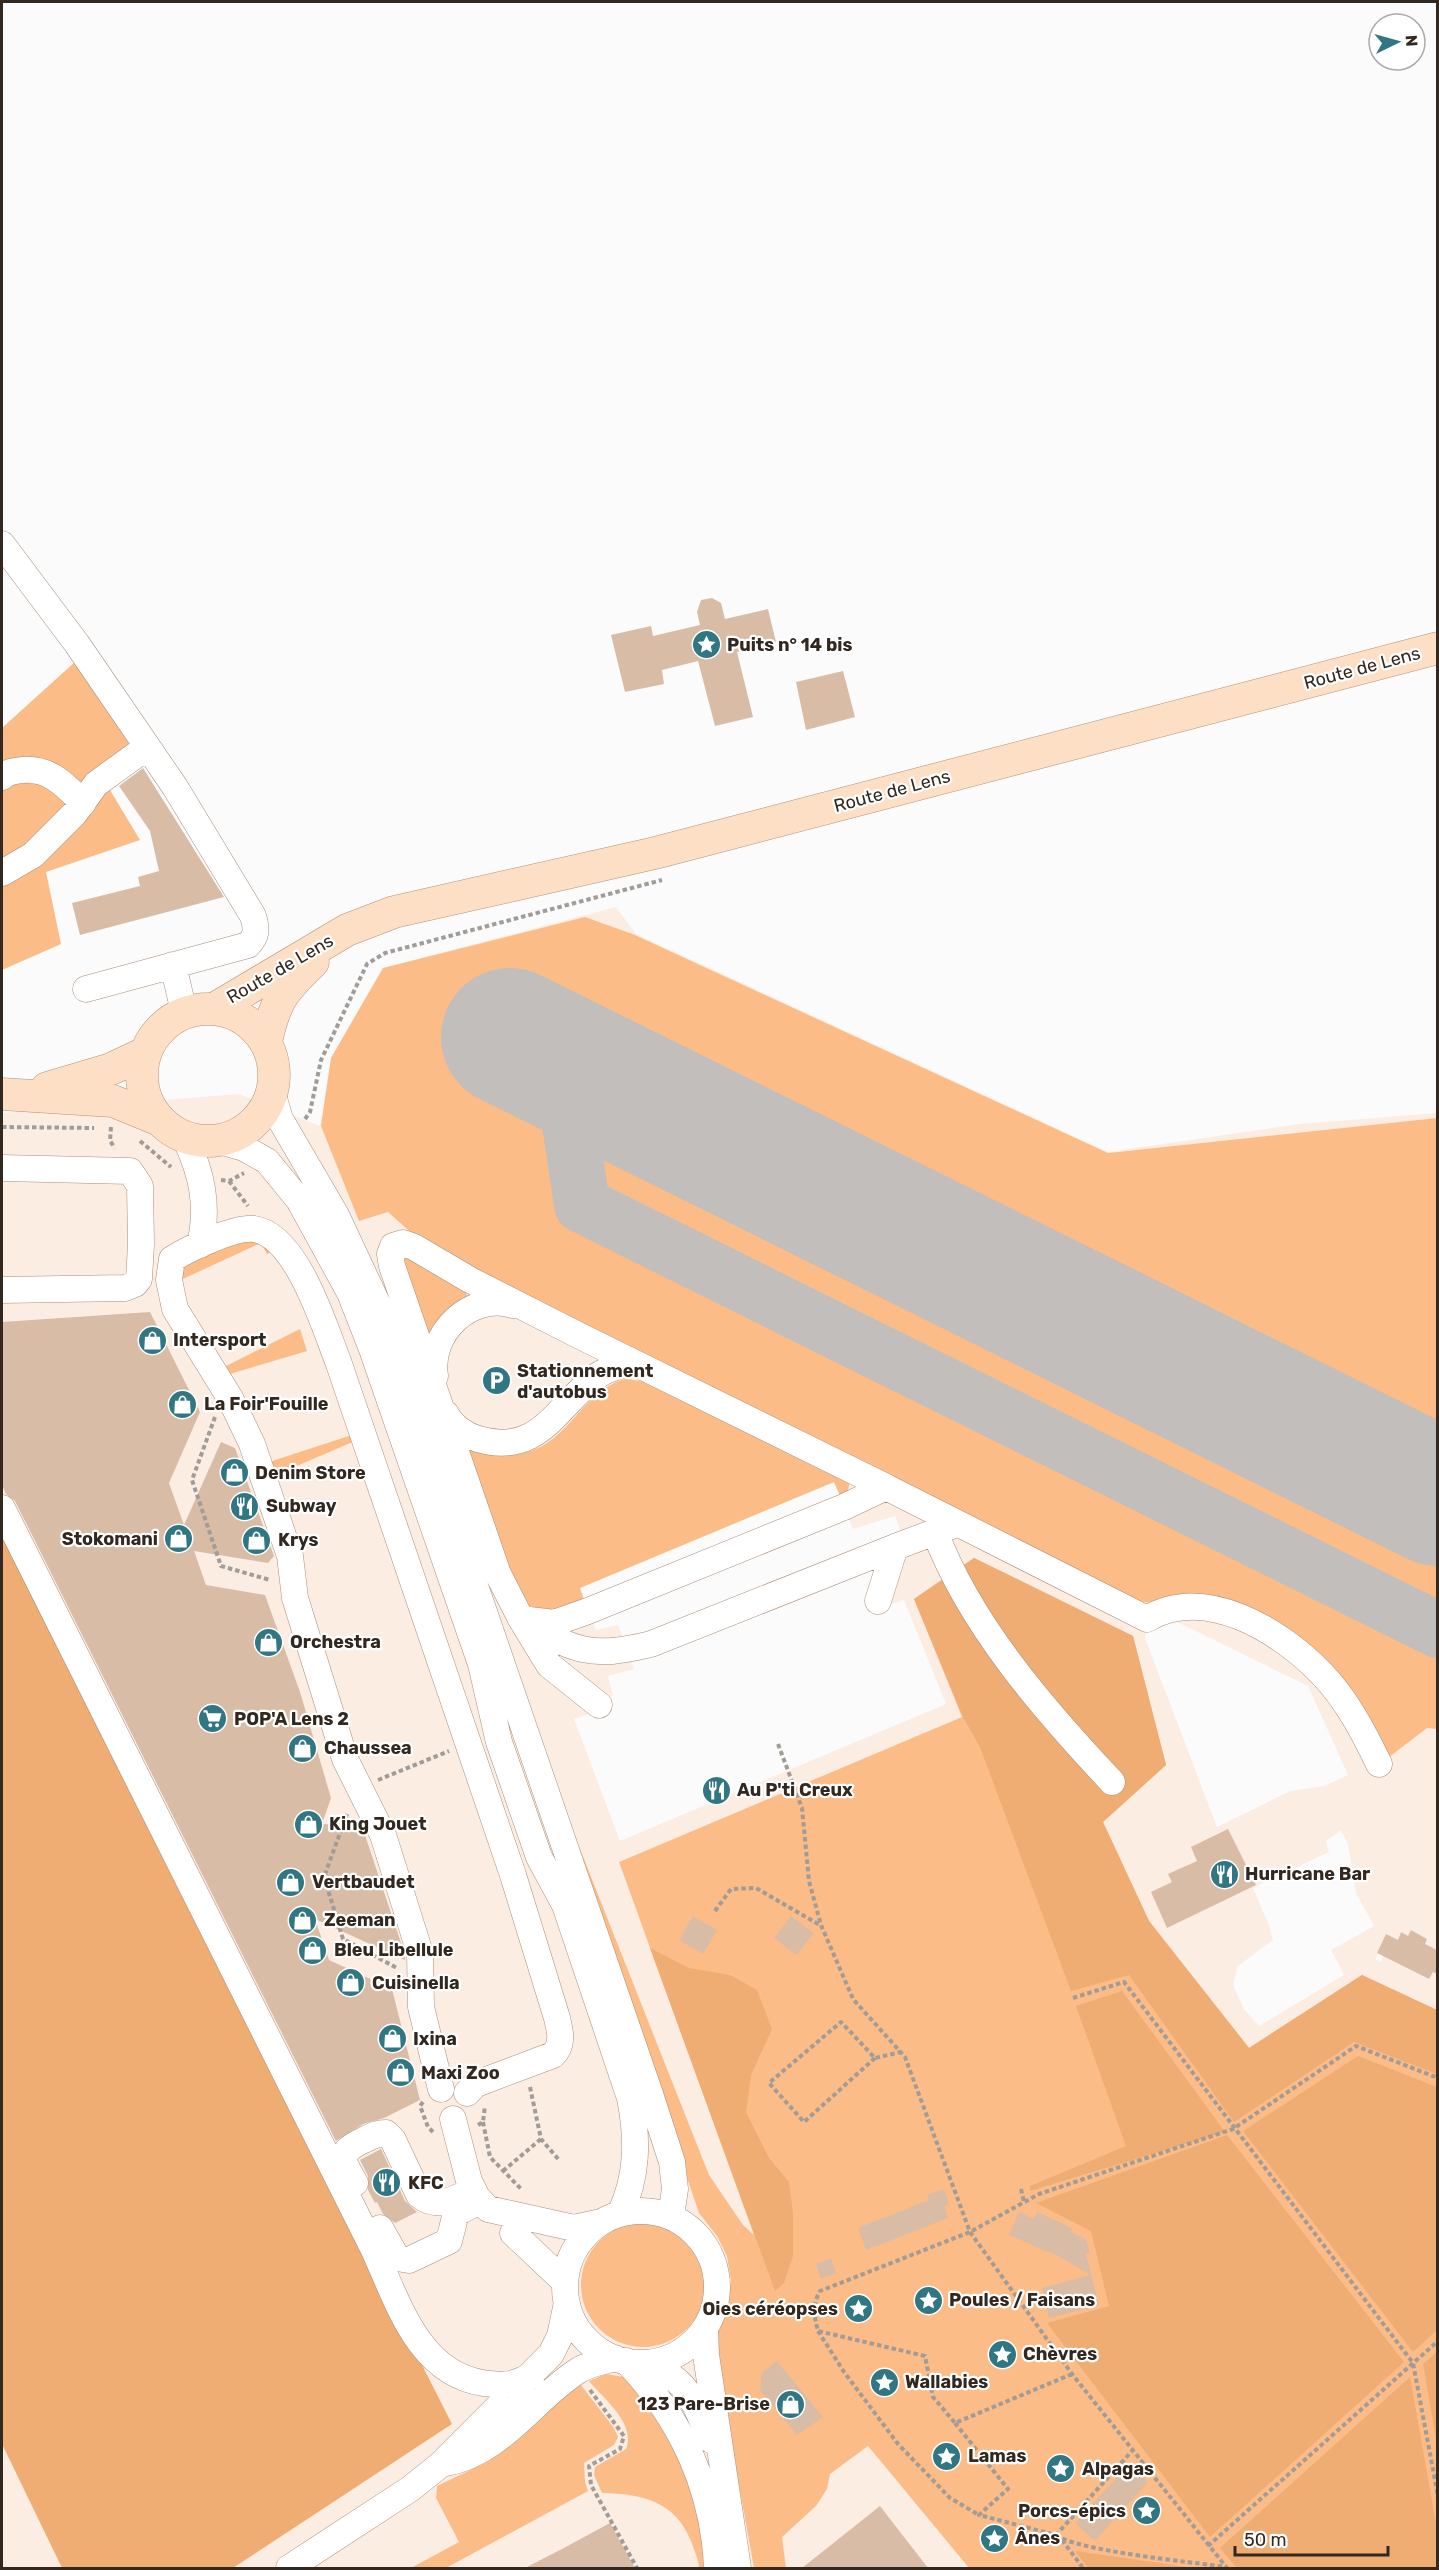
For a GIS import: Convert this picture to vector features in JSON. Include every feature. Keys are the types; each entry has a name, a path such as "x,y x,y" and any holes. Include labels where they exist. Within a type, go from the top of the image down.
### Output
{"main road":[{"name":"Route de Lens","path":"199,1010 347,930 394,912 655,853 1437,648"},
{"name":"Route de Lens","path":"266,1042 270,1022 284,990 347,930"},
{"path":"11,1094 113,1119 145,1128 202,1142 220,1141 237,1135 255,1122 272,1092 274,1075 272,1058 266,1042 252,1025 234,1014 199,1010 167,1022 154,1036 145,1053 141,1070 142,1088 148,1104 145,1128"},
{"path":"11,1094 84,1078 111,1069 145,1053"}],"street":[{"path":"2,544 77,644 175,788 253,916 257,928 255,939 248,945 86,989"},
{"path":"2,873 33,855 83,803 96,784 147,747"},
{"path":"2,777 7,772 37,769 59,779 83,803"},
{"path":"174,965 199,1010"},
{"path":"272,1092 280,1119 336,1215 379,1307 672,2162 675,2189 671,2216"},
{"path":"185,1138 202,1179 204,1228 200,1245"},
{"path":"220,1141 244,1148 267,1161 298,1200 350,1293 372,1348 481,1664 498,1742 539,1857 565,1905 630,2098 636,2131 634,2168 610,2218 587,2234 576,2248 566,2292 560,2336 551,2354 440,2464 410,2489 289,2568"},
{"path":"2,1168 130,1172 140,1186 141,1244 139,1279 125,1288"},
{"path":"141,1244 158,1256 172,1258 200,1245 252,1229 268,1233 278,1240 288,1253 311,1294 355,1409 466,1743 513,1875 561,2035 559,2049 553,2055 476,2084 466,2093"},
{"path":"599,1705 549,1665 521,1619 498,1574 392,1266 390,1254 393,1246 403,1243 414,1246 471,1280 886,1487 946,1528 1147,1619 1161,1610 1180,1605 1210,1607 1265,1631 1295,1650 1323,1675 1364,1734 1379,1764"},
{"path":"172,1258 169,1280 175,1309"},
{"path":"2,1290 125,1288 160,1293 175,1309 236,1408 252,1443 290,1556 295,1598 345,1759 383,1835 420,1953 421,2007 436,2108 443,2116 444,2126 481,2200"},
{"path":"534,1312 505,1303 482,1304 453,1320 436,1346 433,1367 437,1395 448,1418 466,1436 493,1444 524,1440 541,1430 598,1375 632,1362"},
{"path":"521,1619 554,1623 580,1614 844,1507 886,1487"},
{"path":"2,1508 374,2250 408,2326 435,2360 469,2380 516,2384 532,2375"},
{"path":"521,1619 554,1639 581,1650 621,1651 651,1644 895,1546 946,1528"},
{"path":"946,1528 950,1568 1015,1667 1060,1727 1112,1782"},
{"path":"878,1601 895,1546"},
{"path":"472,1582 498,1574"},
{"path":"434,2092 458,2086 469,2099 467,2110 444,2126"},
{"path":"440,2464 463,2460 490,2445 576,2372 627,2361 667,2359 690,2346 705,2329 715,2308 718,2285 714,2262 703,2242 689,2226 671,2216 653,2211 610,2218 574,2228 481,2200 447,2203 426,2201 419,2195 393,2140 386,2133 378,2133 347,2148 343,2156 345,2166 397,2258 409,2260 449,2241 456,2213 481,2200"},
{"path":"513,2233 566,2292 574,2322 587,2342 627,2361 661,2369 676,2378 689,2396 722,2465"},
{"path":"705,2329 706,2355 738,2568"},
{"path":"627,2361 650,2386 693,2458 702,2478 717,2568"}],"path":[{"path":"291,1140 310,1112 321,1060 368,964 385,953 663,880"},
{"path":"2,1127 113,1119 110,1141 124,1160 124,1171"},
{"path":"145,1128 178,1172 202,1179 229,1181 267,1161"},
{"path":"213,1407 217,1414 192,1480 221,1566 274,1582"},
{"path":"406,1972 343,1939 324,1877 351,1804 346,1793 466,1743"},
{"path":"778,1744 802,1808 809,1881 821,1925 853,2000 905,2057 970,2232 1072,2374 1227,2568"},
{"path":"715,1911 732,1889 756,1888 821,1925"},
{"path":"1073,1998 1124,1982 1233,2129 1413,2363 1437,2496"},
{"path":"875,2058 841,2022 769,2083 804,2122 875,2058 901,2052"},
{"path":"1083,2568 1056,2535 979,2515 950,2498 898,2444 844,2372 818,2331 814,2318 814,2302 820,2291 970,2232 1039,2194 1233,2129 1356,2046 1437,2078"},
{"path":"521,2088 530,2087 541,2139 559,2160"},
{"path":"434,2092 420,2106 428,2127 444,2126"},
{"path":"483,2122 490,2157 522,2190"},
{"path":"503,2171 541,2139"},
{"path":"1021,2189 1024,2202"},
{"path":"818,2331 925,2356 933,2397 1008,2488 979,2515"},
{"path":"1208,2546 1437,2341"},
{"path":"576,2372 624,2436 620,2449 593,2462 588,2474 591,2485 637,2568"},
{"path":"956,2423 1072,2374"},
{"path":"1056,2535 1132,2451"},
{"path":"1062,2540 1227,2568"}],"shaded area":[{"path":"76,661 135,744 98,770 140,840 46,872 61,944 2,970 2,728"},
{"path":"616,907 636,934 1108,1152 1299,1124 1437,1113 1437,1118 1108,1153 635,935 388,1212 406,1229 1186,1595 1427,1728 1437,1729 1437,1950 1425,1944 1427,1939 1411,1931 1408,1936 1401,1932 1398,1940 1386,1935 1375,1959 1381,1962 1383,1956 1429,1979 1433,1972 1437,1974 1437,2010 1362,1975 1249,2048 1149,1921 1103,1822 1166,1765 914,1599 963,1717 619,1862 775,2291 868,2446 969,2568 233,2568 452,2424 2,1537 2,1113 239,1094 320,1126 331,1058 383,968","holes":["834,1482 853,1529 895,1516 908,1552 891,1604 904,1600 946,1704 620,1841 574,1719 592,1713 605,1699 613,1696 608,1676 634,1669 618,1625 596,1630 580,1588","1167,1617 1308,1686 1348,1775 1324,1786 1290,1791 1217,1827 1145,1638 1147,1619","1341,1830 1348,1844 1356,1893 1374,1926 1331,1950 1344,1975 1259,2026 1244,2009 1233,1985 1238,1966 1273,1940 1253,1888 1329,1852 1326,1841"]},
{"path":"585,917 635,935 1108,1153 1437,1118 1437,1729 1427,1728 1384,1761 1361,1720 1254,1619 1139,1601 721,1394 420,1241 388,1212 359,1221 321,1126 331,1058 383,968"},
{"path":"260,1239 272,1252 267,1254 261,1243 174,1283 179,1266 219,1246"},
{"path":"407,1256 466,1290 467,1296 462,1305 429,1333 403,1261"},
{"path":"300,1329 307,1351 223,1376 218,1370"},
{"path":"626,1379 649,1382 850,1481 847,1495 841,1498 834,1482 580,1588 584,1600 551,1613 533,1614 522,1598 502,1557 468,1446 512,1453 535,1449 549,1442 562,1431 597,1394 610,1385"},
{"path":"352,1435 355,1441 271,1477 266,1463"},
{"path":"2,1536 452,2424 233,2568 62,2568 2,2444"},
{"path":"974,1558 1133,1636 1166,1765 1103,1822 1149,1921 1249,2048 1362,1975 1437,2010 1437,2568 969,2568 868,2446 830,2474 827,2489 816,2506 782,2537 786,2568 754,2568 713,2341 727,2313 731,2280 727,2256 717,2236 699,2213 571,1840 576,1839 709,2175 743,2225 754,2235 619,1862 962,1717 914,1599"},
{"path":"974,1558 1133,1636 1166,1765 1103,1822 1149,1921 1249,2048 1362,1975 1437,2010 1437,2074 1354,2042 1234,2122 1129,1975 1071,1991 980,1747 963,1717 914,1599"},
{"path":"650,1948 689,1968 730,1975 757,1990 772,2029 751,2075 746,2112 769,2158 789,2182 793,2213 793,2256 784,2283 775,2291"},
{"path":"1122,1991 1225,2132 1030,2191 1030,2186 1126,2146 1076,2006"},
{"path":"1358,2056 1437,2087 1437,2330 1413,2352 1243,2131"},
{"path":"1227,2135 1404,2362 1210,2537 1047,2323 1109,2306 1091,2231 1036,2203"},
{"path":"643,2223 667,2227 687,2241 701,2261 705,2285 701,2309 687,2329 667,2343 643,2347 619,2343 599,2329 585,2309 581,2285 585,2261 599,2241 619,2227"},
{"path":"1437,2352 1437,2444 1423,2364"},
{"path":"626,2373 688,2458 712,2568 699,2568 684,2527 666,2508 644,2498 602,2493 594,2475 595,2467 626,2449 628,2440 623,2422 589,2381 606,2374 624,2377"},
{"path":"1410,2377 1437,2529 1437,2568 1237,2568 1220,2548"},
{"path":"581,2385 614,2428 618,2437 614,2445 584,2463 588,2491 446,2568 411,2568 459,2542 436,2498 437,2486 487,2462 565,2394"},
{"path":"2,2444 62,2568 2,2568"},
{"path":"1075,2551 1194,2568 1088,2568"}],"building":[{"path":"712,598 721,603 725,619 768,609 776,642 737,652 753,717 715,726 698,661 662,670 664,684 625,692 611,635 651,626 653,636 700,625 697,612 701,600"},
{"path":"843,671 855,717 806,730 796,682"},
{"path":"143,768 224,897 80,935 72,903 140,886 138,877 159,871 150,831 119,786"},
{"name":"POP'A Lens 2","path":"150,1312 200,1412 169,1483 184,1525 221,1442 235,1448 274,1556 268,1563 194,1551 206,1585 265,1595 300,1692 331,1798 322,1824 362,1826 405,1955 405,1960 315,1919 329,1960 392,1989 420,2100 384,2118 363,2124 336,2141 15,1501 6,1494 2,1485 2,1322"},
{"name":"Hurricane Bar","path":"1228,1829 1256,1885 1167,1928 1151,1892 1172,1882 1168,1874 1197,1861 1191,1847"},
{"path":"693,1916 717,1930 703,1954 679,1940"},
{"path":"791,1916 814,1933 796,1955 774,1938"},
{"path":"1411,1930 1427,1939 1425,1944 1437,1950 1437,1974 1433,1972 1429,1979 1377,1953 1386,1934 1398,1940 1401,1932 1408,1936"},
{"name":"KFC","path":"381,2149 405,2201 417,2212 395,2223 383,2214 377,2202 375,2203 368,2190 368,2176 360,2160"},
{"path":"944,2189 949,2204 944,2206 948,2218 866,2250 858,2228 929,2200 927,2195"},
{"path":"1019,2212 1034,2219 1037,2212 1072,2228 1071,2232 1086,2239 1090,2253 1086,2254 1091,2275 1058,2256 1009,2235"},
{"path":"831,2258 836,2273 821,2279 816,2264"},
{"path":"1091,2275 1099,2305 1049,2318 1042,2288"},
{"name":"123 Pare-Brise","path":"777,2361 823,2417 797,2435 760,2390 762,2373"},
{"path":"1129,2464 1148,2482 1095,2541 1075,2523"},
{"path":"880,2506 928,2568 802,2568"},
{"path":"610,2523 635,2568 525,2568 562,2549"}],"taxiway":[{"path":"561,1063 582,1205 1438,1630"}],"runway":[{"path":"510,1037 1438,1497"}],"place":[{"name":"Puits n° 14 bis","path":"706,645"},
{"name":"Intersport","path":"152,1340"},
{"name":"Stationnement d'autobus","path":"496,1381"},
{"name":"La Foir'Fouille","path":"183,1404"},
{"name":"Denim Store","path":"234,1473"},
{"name":"Subway","path":"245,1506"},
{"name":"Stokomani","path":"179,1539"},
{"name":"Krys","path":"257,1540"},
{"name":"Orchestra","path":"269,1642"},
{"name":"POP'A Lens 2","path":"213,1719"},
{"name":"Chaussea","path":"303,1748"},
{"name":"Au P'ti Creux","path":"716,1790"},
{"name":"King Jouet","path":"308,1824"},
{"name":"Hurricane Bar","path":"1224,1874"},
{"name":"Vertbaudet","path":"291,1882"},
{"name":"Zeeman","path":"303,1920"},
{"name":"Bleu Libellule","path":"313,1950"},
{"name":"Cuisinella","path":"351,1983"},
{"name":"Ixina","path":"392,2039"},
{"name":"Maxi Zoo","path":"400,2073"},
{"name":"KFC","path":"387,2183"},
{"name":"Poules / Faisans","path":"928,2300"},
{"name":"Oies céréopses","path":"859,2309"},
{"name":"Chèvres","path":"1002,2354"},
{"name":"Wallabies","path":"884,2382"},
{"name":"123 Pare-Brise","path":"791,2404"},
{"name":"Lamas","path":"947,2456"},
{"name":"Alpagas","path":"1061,2469"},
{"name":"Porcs-épics","path":"1147,2511"},
{"name":"Ânes","path":"994,2538"}]}
